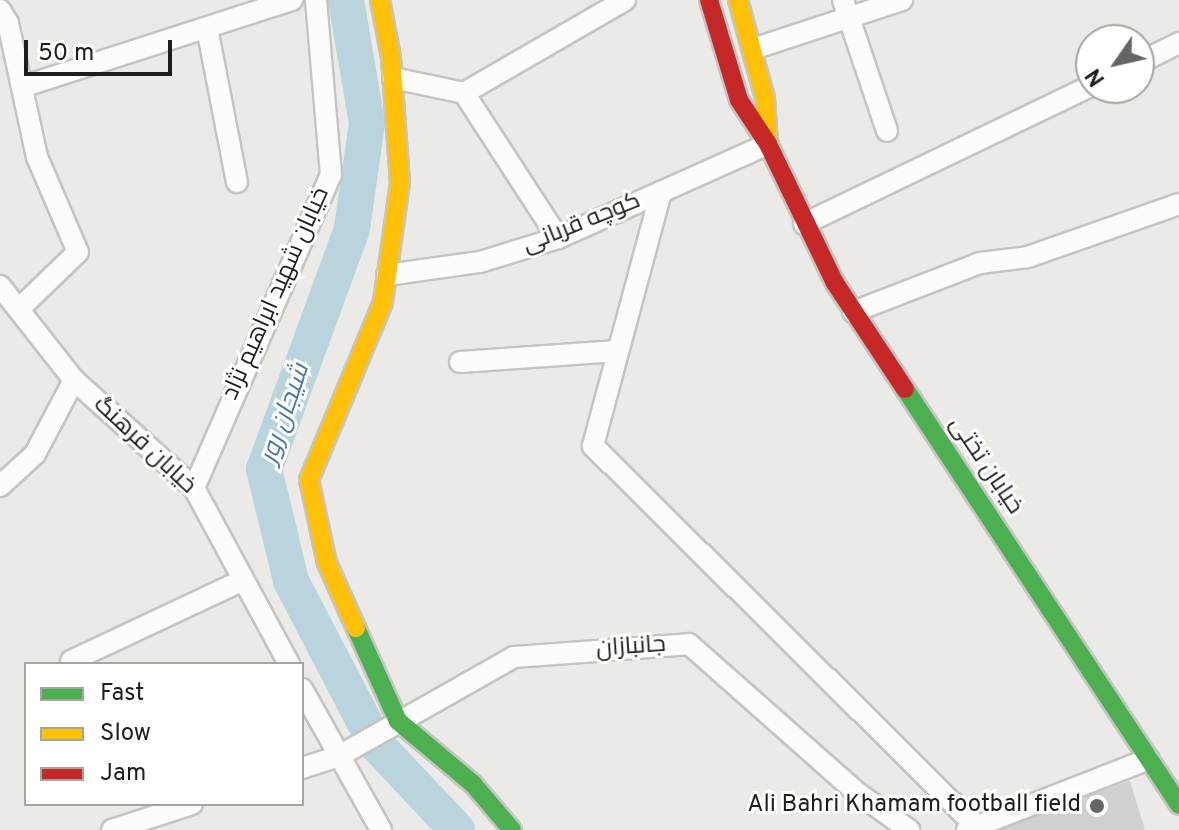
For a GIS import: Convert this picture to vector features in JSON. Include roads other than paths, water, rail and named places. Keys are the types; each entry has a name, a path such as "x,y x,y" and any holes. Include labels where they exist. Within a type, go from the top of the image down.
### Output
{"main road":[{"path":"380,0 393,78 400,183 387,275 383,302 309,480 327,563 398,721 473,784 512,830"},
{"name":"خیابان تختی","path":"709,0 739,100 768,144 804,224 853,312 1179,805"},
{"name":"خیابان تختی","path":"738,0 765,98 768,144"}],"street":[{"path":"22,87 292,0"},
{"name":"خیابان شهید ابراهیم نژاد","path":"194,488 331,175 316,0"},
{"path":"393,78 464,93 625,0"},
{"path":"753,49 846,9 902,0"},
{"path":"846,9 887,131"},
{"path":"0,10 8,23 37,157 78,252 19,309"},
{"path":"207,28 237,182"},
{"path":"1155,55 1179,43"},
{"path":"464,93 558,238"},
{"path":"804,224 1075,94"},
{"name":"کوچه قربانی","path":"387,275 480,262 558,238 768,144"},
{"path":"661,192 593,446 972,828 1149,759"},
{"path":"853,312 980,263 1028,257 1179,204"},
{"name":"خیابان فرهنگ","path":"0,286 74,380 194,488 288,662"},
{"path":"460,362 618,351"},
{"path":"0,486 35,454 74,380"},
{"path":"71,661 243,580"},
{"name":"جانبازان","path":"304,767 339,756 514,657 689,644 855,791 909,830"},
{"path":"304,693 381,830"},
{"path":"112,830 186,806"}],"waterway":[{"name":"شیجان رور","path":"346,0 367,123 352,229 264,469 291,581 376,744 457,830"}],"place":[{"name":"Ali Bahri Khamam football field","path":"1097,806"}]}
